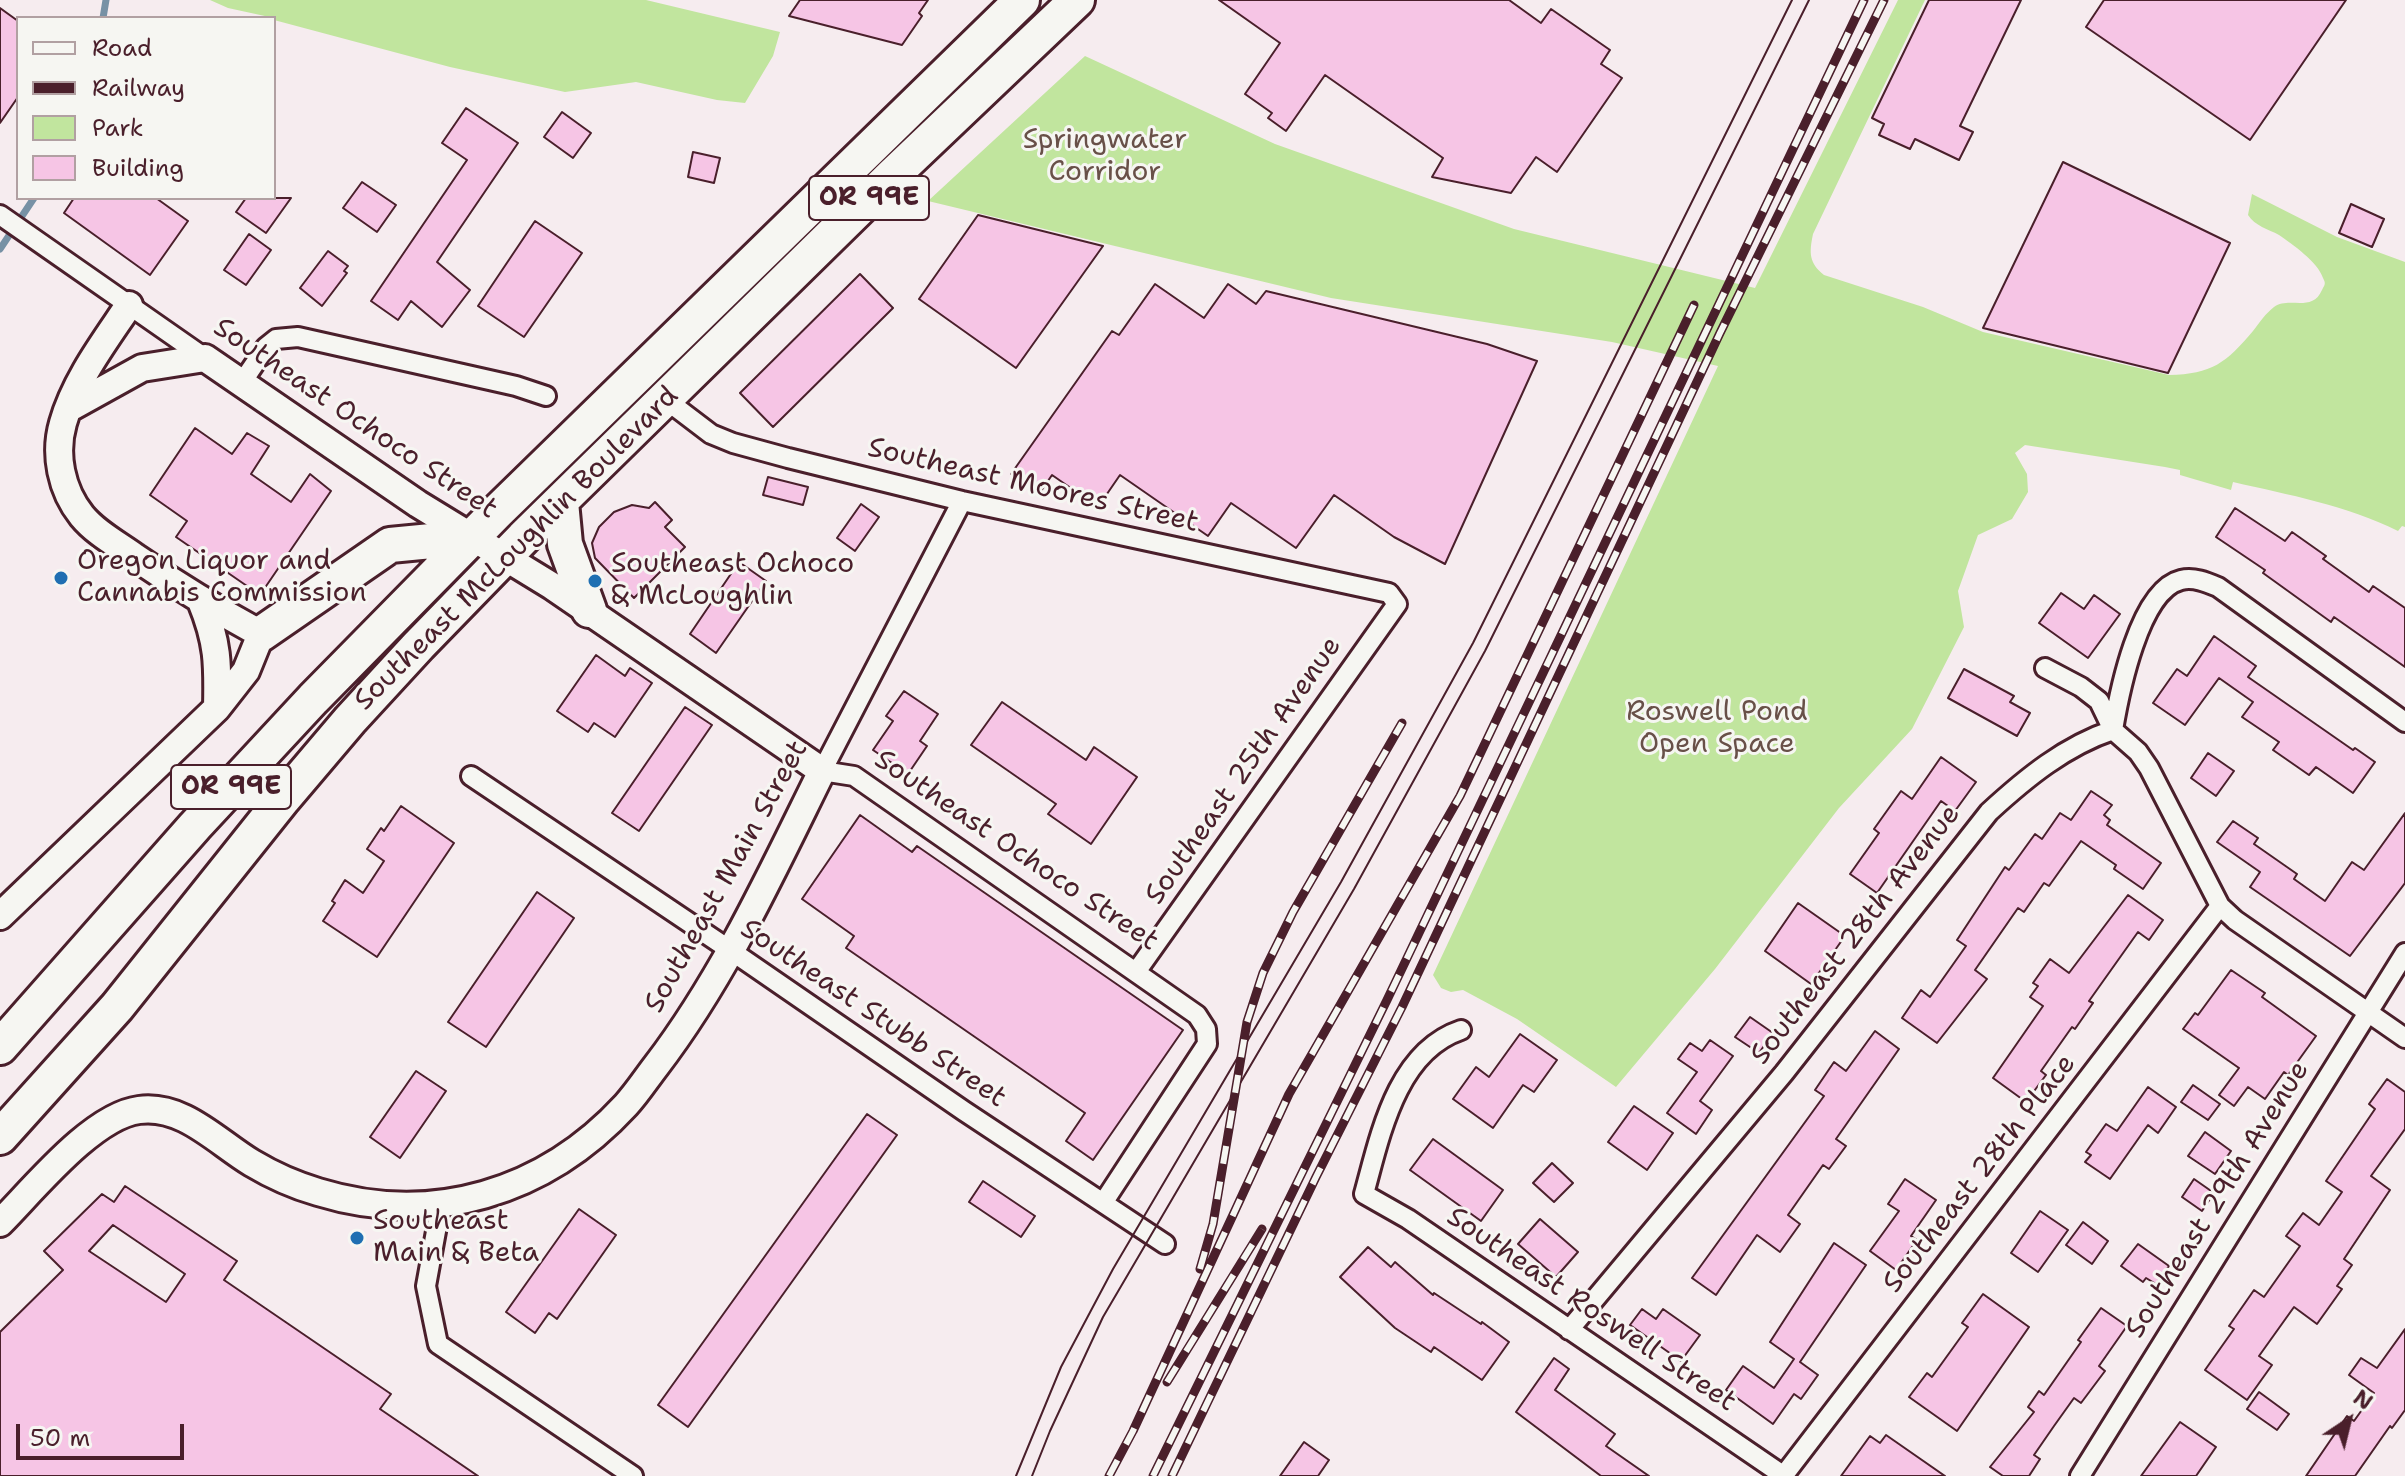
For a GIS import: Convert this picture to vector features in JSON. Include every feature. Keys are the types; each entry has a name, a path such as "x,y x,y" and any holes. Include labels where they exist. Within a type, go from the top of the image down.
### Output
{"highway":[{"name":"Southeast McLoughlin Boulevard","path":"0,1047 195,826 313,699 473,537 1022,0"},
{"name":"Southeast McLoughlin Boulevard","path":"0,1137 117,1007 350,720 505,556 1077,0"},
{"path":"561,502 565,544 589,610"},
{"path":"261,634 390,545 473,537"}],"street":[{"name":"Southeast Ochoco Street","path":"0,215 418,504 589,610 822,771 854,776 1197,1015 1206,1029 1207,1044 1103,1203"},
{"path":"0,916 217,708 246,671 261,634 201,601 108,538 81,514 69,494 59,461 59,439 68,409 92,362 129,305"},
{"path":"241,384 266,347 276,339 298,337 516,386 546,396"},
{"path":"68,409 142,368 205,358"},
{"name":"Southeast Moores Street","path":"665,399 701,428 733,443 962,501 1389,593 1397,604"},
{"name":"Southeast Main Street","path":"0,1223 95,1130 118,1116 140,1110 177,1115 252,1163 287,1181 358,1203 391,1207 441,1204 484,1195 553,1165 593,1137 629,1102 667,1052 730,950 962,501"},
{"path":"2113,730 2127,660 2156,600 2171,584 2194,579 2218,587 2405,722"},
{"path":"201,601 218,658 217,708"},
{"name":"Southeast 25th Avenue","path":"1136,972 1397,604"},
{"path":"2045,668 2091,694 2105,710 2113,730 2138,752 2220,906 2235,920 2405,1038"},
{"name":"Southeast 28th Avenue","path":"1569,1330 1784,1073 1989,812 2022,782 2068,749 2113,730"},
{"name":"Southeast Stubb Street","path":"471,776 1165,1244"},
{"name":"Southeast 28th Place","path":"1784,1476 2220,906"},
{"name":"Southeast 29th Avenue","path":"2080,1476 2405,953"},
{"name":"Southeast Roswell Street","path":"1461,1030 1446,1035 1425,1052 1401,1085 1381,1134 1364,1194 1408,1219 1784,1476"},
{"path":"441,1204 426,1286 438,1344 633,1476"}],"green space":[{"path":"210,0 646,0 780,32 773,56 745,103 636,82 565,92 450,67 276,21 276,16 228,8"},
{"path":"1898,0 1925,0 1813,234 1811,257 1819,271 1923,307 1983,332 2169,375 2196,372 2226,359 2274,307 2312,301 2318,297 2325,282 2304,254 2251,219 2248,215 2252,194 2337,237 2405,262 2405,527 2398,531 2338,507 2233,482 2231,490 2180,475 2180,470 2025,445 2015,453 2027,474 2028,492 2012,519 1978,535 1958,591 1964,627 1912,729 1839,808 1715,969 1616,1087 1517,1019 1463,990 1451,992 1441,988 1433,975 1718,366 1612,342 1331,298 928,201 1085,56 1275,144 1514,229 1755,288"}],"building":[{"path":"800,0 928,0 919,13 922,16 902,45 789,16"},
{"path":"1219,0 1509,0 1541,23 1551,9 1610,50 1601,64 1622,78 1557,172 1536,157 1511,193 1432,177 1443,158 1325,75 1286,131 1268,118 1272,113 1245,94 1280,43"},
{"path":"1929,0 2021,0 1960,126 1973,132 1959,160 1915,139 1910,149 1879,135 1884,124 1872,118"},
{"path":"2104,0 2346,0 2250,140 2086,27"},
{"path":"0,8 16,20 16,100 0,123"},
{"path":"466,108 518,143 437,262 470,290 442,327 411,301 398,320 371,301 467,160 442,143"},
{"path":"562,112 591,133 573,158 544,137"},
{"path":"693,152 720,158 714,183 688,177"},
{"path":"2063,162 2230,243 2168,373 1983,328"},
{"path":"362,182 396,205 377,232 343,208"},
{"path":"291,198 266,233 236,212 245,200"},
{"path":"73,200 159,200 188,221 150,275 64,213"},
{"path":"2351,204 2384,219 2372,247 2339,233"},
{"path":"978,215 1103,246 1016,368 919,299"},
{"path":"535,221 582,253 524,337 478,306"},
{"path":"249,234 271,250 246,285 224,270"},
{"path":"328,251 348,266 344,271 347,273 322,306 300,288"},
{"path":"860,274 893,308 773,427 740,393"},
{"path":"1155,284 1204,318 1228,284 1256,304 1266,291 1487,344 1537,361 1445,564 1394,537 1334,495 1296,548 1231,503 1208,536 1120,475 1098,507 1052,475 1039,494 1011,474 1112,331 1119,335"},
{"path":"195,428 232,454 247,433 269,446 251,474 291,502 310,474 331,491 260,595 176,537 187,521 150,495"},
{"path":"768,477 808,487 803,505 763,495"},
{"path":"655,502 672,520 665,527 685,547 634,598 595,558 592,543 599,527 614,512 632,505 649,508"},
{"path":"861,504 879,517 855,551 837,538"},
{"path":"2235,508 2285,541 2292,532 2369,592 2373,586 2405,608 2405,667 2334,617 2331,622 2263,573 2265,570 2216,537"},
{"path":"739,562 766,581 716,653 690,634"},
{"path":"2061,593 2084,609 2094,595 2120,614 2088,658 2039,623"},
{"path":"2214,636 2256,666 2248,677 2375,762 2353,793 2316,767 2309,775 2273,750 2279,742 2242,717 2253,702 2219,678 2185,725 2153,703 2177,669 2187,676"},
{"path":"596,655 625,676 630,668 652,683 615,737 594,723 588,732 557,711"},
{"path":"1964,669 2014,696 2010,702 2030,713 2017,736 1948,698"},
{"path":"904,691 938,714 920,741 927,746 908,774 873,750 893,721 886,716"},
{"path":"1002,702 1086,760 1094,747 1137,777 1091,844 1048,814 1056,804 971,745"},
{"path":"685,707 712,725 639,831 612,813"},
{"path":"2208,753 2234,771 2216,796 2191,778"},
{"path":"1941,757 1976,782 1955,811 1941,801 1877,893 1850,874 1879,833 1874,829 1901,791 1912,799"},
{"path":"2091,791 2112,805 2104,815 2110,820 2107,825 2161,863 2143,889 2114,869 2116,865 2081,841 2049,886 2044,883 2024,912 2018,908 1975,970 1987,979 1937,1043 1902,1018 1921,990 1930,997 1966,946 1957,940 2005,867 2009,870 2035,834 2042,839 2060,813 2071,820"},
{"path":"401,806 454,843 377,957 323,921 345,880 363,893 384,861 367,849"},
{"path":"2405,813 2405,883 2350,956 2250,887 2260,872 2217,842 2233,821 2258,838 2254,844 2297,874 2294,879 2325,901 2352,862 2364,870"},
{"path":"860,815 912,852 917,846 1183,1030 1093,1160 1066,1141 1085,1113 846,948 854,936 802,899"},
{"path":"537,892 574,918 486,1047 448,1022"},
{"path":"2128,895 2163,920 2149,940 2138,932 2089,1001 2093,1003 2075,1029 2072,1027 2041,1071 2046,1075 2026,1102 1993,1078 2043,1006 2030,997 2038,986 2033,983 2050,959 2069,973"},
{"path":"1798,903 1845,936 1811,984 1765,951"},
{"path":"2231,970 2265,993 2262,997 2316,1036 2288,1075 2284,1072 2265,1099 2248,1087 2234,1106 2219,1095 2239,1068 2183,1029 2195,1013 2198,1015"},
{"path":"1750,1017 1773,1033 1759,1053 1735,1037"},
{"path":"1875,1031 1899,1049 1836,1139 1846,1146 1829,1169 1823,1165 1788,1215 1800,1224 1780,1252 1757,1235 1716,1295 1692,1278 1824,1096 1815,1090 1834,1062 1846,1071"},
{"path":"1520,1034 1557,1060 1534,1092 1523,1085 1493,1128 1453,1099 1476,1067 1489,1077"},
{"path":"1710,1040 1733,1056 1700,1101 1712,1110 1696,1134 1667,1113 1697,1072 1678,1059 1690,1043 1702,1051"},
{"path":"416,1071 446,1091 400,1158 370,1137"},
{"path":"2387,1079 2405,1092 2405,1129 2371,1176 2390,1190 2344,1259 2352,1265 2337,1286 2342,1289 2317,1324 2294,1307 2259,1356 2272,1365 2247,1400 2205,1370 2234,1329 2229,1326 2254,1290 2264,1297 2300,1246 2286,1236 2303,1213 2319,1225 2342,1192 2326,1181 2375,1109 2369,1104"},
{"path":"2193,1085 2220,1104 2208,1120 2181,1102"},
{"path":"2148,1087 2176,1107 2158,1133 2148,1125 2110,1179 2085,1162 2091,1155 2086,1152 2106,1124 2117,1131"},
{"path":"1634,1106 1673,1133 1647,1170 1608,1142"},
{"path":"867,1114 897,1135 688,1427 658,1405"},
{"path":"2205,1132 2231,1151 2215,1174 2188,1156"},
{"path":"1433,1139 1503,1190 1481,1221 1410,1170"},
{"path":"1552,1163 1573,1183 1554,1202 1533,1183"},
{"path":"1905,1179 1936,1200 1911,1236 1917,1240 1896,1270 1870,1251 1899,1211 1888,1204"},
{"path":"2194,1179 2214,1193 2202,1211 2182,1197"},
{"path":"983,1181 1035,1216 1021,1237 969,1202"},
{"path":"125,1186 237,1261 224,1280 391,1394 380,1409 478,1476 0,1476 0,1332 63,1270 44,1251 102,1194 114,1202","holes":["113,1225 185,1274 166,1302 89,1251"]},
{"path":"579,1209 616,1235 557,1319 549,1313 535,1333 506,1312"},
{"path":"2040,1211 2068,1230 2038,1272 2011,1253"},
{"path":"1540,1219 1578,1252 1556,1277 1518,1244"},
{"path":"2083,1222 2108,1241 2092,1264 2066,1245"},
{"path":"1834,1243 1866,1265 1800,1362 1818,1375 1801,1399 1794,1394 1773,1424 1726,1390 1743,1366 1774,1388 1794,1359 1770,1342"},
{"path":"2138,1244 2169,1266 2156,1284 2146,1278 2143,1282 2121,1266"},
{"path":"1368,1247 1391,1267 1395,1262 1433,1295 1482,1322 1509,1342 1482,1380 1434,1347 1431,1352 1395,1328 1340,1277"},
{"path":"1983,1294 2029,1327 1957,1431 1909,1397 1927,1373 1932,1377 1968,1327 1962,1323"},
{"path":"2101,1308 2127,1326 2099,1366 2105,1371 2081,1403 2074,1398 2034,1455 2040,1459 2029,1476 2003,1476 1990,1467 2034,1412 2028,1407 2039,1391 2044,1395"},
{"path":"1642,1309 1656,1319 1663,1309 1700,1335 1681,1361 1630,1325"},
{"path":"2405,1329 2405,1410 2355,1476 2306,1476 2347,1416 2354,1421 2374,1393 2349,1375 2361,1358 2377,1368"},
{"path":"1554,1358 1569,1369 1555,1390 1615,1434 1606,1446 1649,1476 1601,1476 1516,1412"},
{"path":"2259,1392 2289,1414 2277,1430 2247,1409"},
{"path":"2180,1422 2216,1447 2196,1476 2141,1476"},
{"path":"1886,1435 1945,1476 1841,1476 1870,1436 1880,1443"},
{"path":"1304,1442 1329,1460 1318,1476 1280,1476"}],"waterway":[{"path":"103,16 106,0"},
{"path":"0,249 33,200"}],"tram line":[{"path":"1016,1476 1061,1367 1113,1269 1341,882 1473,643 1792,0"},
{"path":"1032,1476 1103,1317 1354,889 1485,651 1809,0"}],"railway":[{"path":"1153,1476 1387,1000 1864,0"},
{"path":"1172,1476 1402,1007 1720,333 1884,0"},
{"path":"1109,1476 1133,1431 1289,1094 1460,796 1694,305"},
{"path":"1200,1269 1213,1224 1247,1022 1263,973 1293,912 1402,723"},
{"path":"1167,1382 1262,1229"}],"place":[{"name":"Oregon Liquor and Cannabis Commission","path":"61,578"},
{"name":"Southeast Ochoco & McLoughlin","path":"595,581"},
{"name":"Southeast Main & Beta","path":"357,1238"}],"park label":[{"name":"Springwater Corridor","path":"1105,157"},
{"name":"Roswell Pond Open Space","path":"1717,729"}]}
